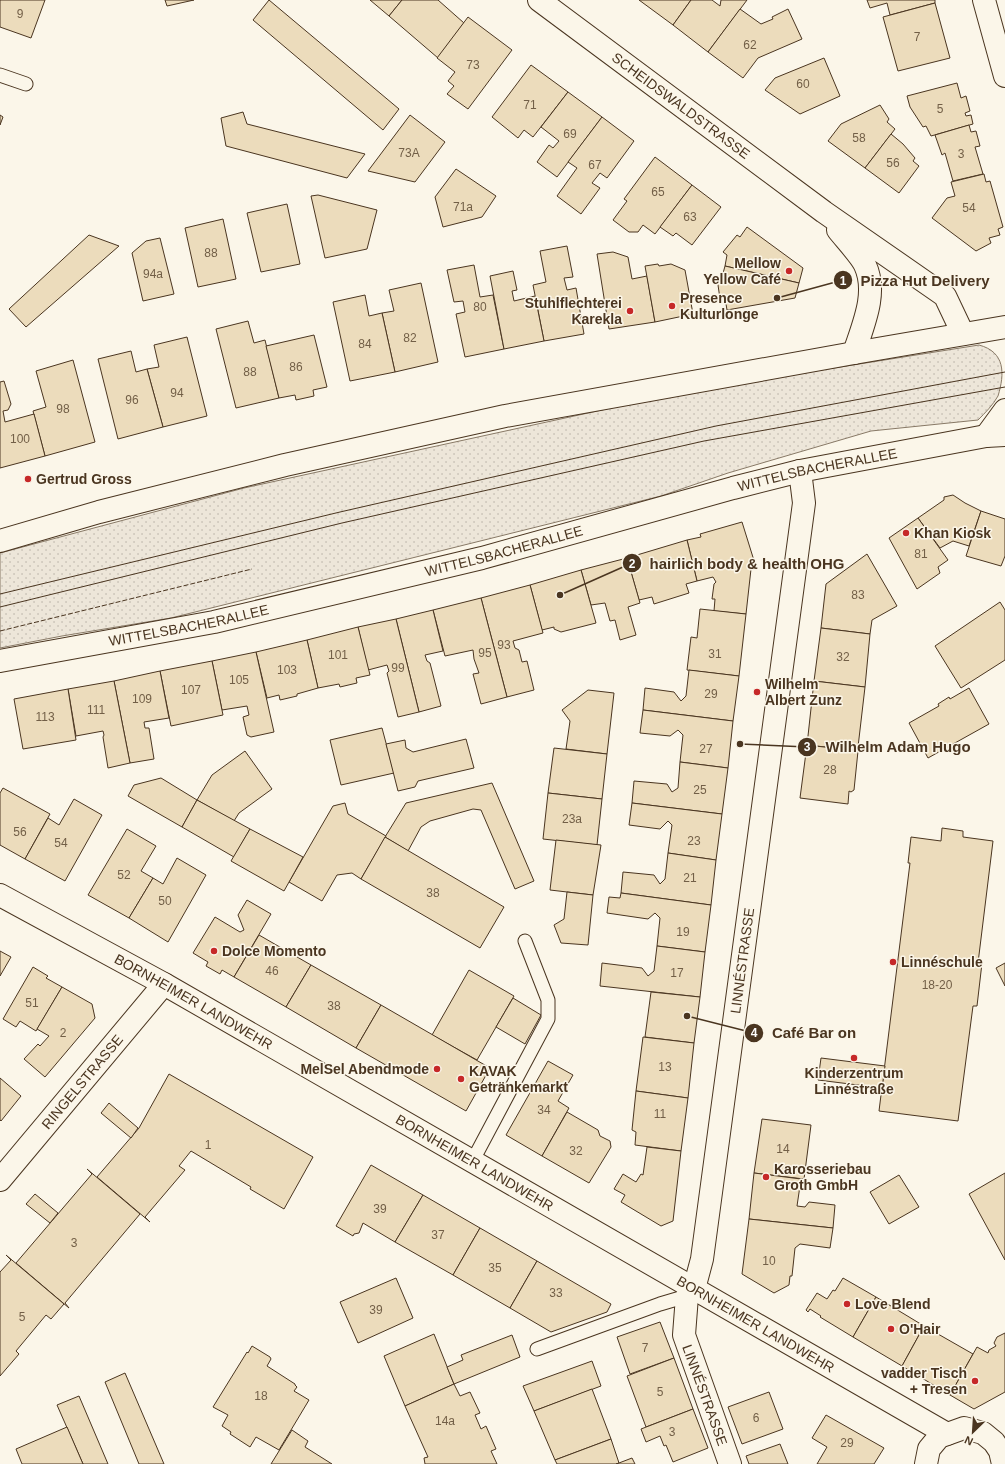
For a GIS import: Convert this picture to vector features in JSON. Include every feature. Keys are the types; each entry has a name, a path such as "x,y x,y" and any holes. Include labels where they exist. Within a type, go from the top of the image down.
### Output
{"street":[{"name":"SCHEIDSWALDSTRASSE","path":"539,0 824,212 945,296 963,334"},
{"path":"984,0 1005,76"},
{"name":"SCHEIDSWALDSTRASSE","path":"824,212 865,264 870,285 868,308 854,353"},
{"path":"0,541 99,512 277,467 505,416 854,353 1004,328"},
{"path":"995,435 1005,410"},
{"name":"WITTELSBACHERALLEE","path":"0,661 214,622 482,558 732,488 800,471 995,435"},
{"name":"LINNÉSTRASSE","path":"730,1464 684,1336 690,1293 702,1259 804,503 800,471"},
{"name":"BORNHEIMER LANDWEHR","path":"0,895 164,984 472,1162 690,1293 947,1434"},
{"name":"RINGELSTRASSE","path":"0,1180 164,984"},
{"path":"926,1464 930,1448 939,1437 964,1428 1000,1439 1000,1451 1003,1464"}],"lane":[{"path":"0,75 26,84"},
{"path":"472,1162 548,1019 548,1000 525,941"},
{"path":"537,1349 690,1293"}],"shaded area":[{"path":"979,345 988,348 998,358 1001,364 1002,379 998,396 978,420 871,431 728,473 661,496 171,618 0,648 0,553 244,488 689,391"}],"building":[{"path":"0,0 45,0 31,38 0,27"},
{"path":"165,0 194,0 167,6"},
{"path":"269,0 399,109 383,130 253,20"},
{"path":"370,0 402,0 389,16"},
{"path":"402,0 438,0 464,23 438,58 389,16"},
{"path":"639,0 691,0 673,25"},
{"path":"691,0 712,0 720,6 721,0 747,0 708,52 673,25"},
{"path":"867,0 935,0 935,3 890,15 887,3 870,8"},
{"path":"935,3 950,58 898,71 883,17"},
{"path":"740,9 761,24 773,19 772,17 788,9 802,39 758,58 743,78 708,52"},
{"path":"468,17 512,50 468,109 447,94 454,86 448,81 455,72 437,58"},
{"path":"824,58 840,96 800,114 765,90 775,78"},
{"path":"531,65 568,92 533,137 524,130 518,138 492,117"},
{"path":"957,83 961,98 966,96 970,111 965,113 966,116 971,115 973,124 931,136 926,126 923,127 910,107 907,96"},
{"path":"568,92 602,117 557,177 537,162 549,145 553,148 559,141 541,127"},
{"path":"880,105 889,119 887,122 895,129 865,168 828,141 841,124"},
{"path":"243,112 247,124 365,154 347,178 226,146 221,118"},
{"path":"0,115 3,117 0,125"},
{"path":"410,115 445,142 415,182 368,171"},
{"path":"602,117 634,141 607,178 600,173 592,183 600,188 581,214 557,196 577,168 568,162"},
{"path":"969,125 971,132 976,131 980,146 975,147 983,174 953,181 945,153 942,155 935,135"},
{"path":"891,134 903,144 915,158 913,161 919,166 899,193 865,168"},
{"path":"655,157 692,185 655,234 643,225 638,232 629,232 613,220 627,201 624,199"},
{"path":"456,169 496,196 482,217 443,227 435,197"},
{"path":"984,174 986,182 990,181 1003,227 998,229 1000,235 989,238 991,243 976,251 932,218 947,198 955,196 951,182"},
{"path":"692,185 721,207 692,245 676,233 673,236 660,227"},
{"path":"318,195 377,210 367,249 325,258 311,196"},
{"path":"287,204 300,264 261,272 247,213"},
{"path":"223,219 236,279 198,287 185,228"},
{"path":"747,227 803,268 799,283 725,266 727,255 723,252 737,235 740,237"},
{"path":"89,235 119,246 26,327 9,309"},
{"path":"160,238 174,294 143,301 132,253 146,241"},
{"path":"567,246 573,277 564,278 567,290 576,288 584,334 544,341 533,285 546,282 540,251"},
{"path":"613,252 628,257 632,279 647,276 655,322 609,329 597,254"},
{"path":"658,264 659,266 671,264 685,270 693,314 655,322 645,266"},
{"path":"474,265 480,297 493,295 504,349 465,357 456,314 465,312 463,301 454,302 447,270"},
{"path":"725,266 799,283 795,298 727,310 725,298 720,299 717,278 722,277"},
{"path":"513,271 517,290 512,291 514,301 535,296 544,341 504,349 490,276"},
{"path":"421,283 438,362 395,372 382,313 394,311 389,290"},
{"path":"365,295 369,316 382,313 395,372 350,381 333,302"},
{"path":"248,321 254,343 265,340 279,398 236,408 216,329"},
{"path":"314,335 327,387 313,390 314,396 296,400 295,395 279,398 266,346"},
{"path":"187,337 207,416 163,427 147,369 159,367 154,345"},
{"path":"131,351 136,372 147,369 163,427 118,439 98,359"},
{"path":"73,360 95,442 45,456 33,411 46,407 36,371"},
{"path":"4,381 11,404 8,410 3,411 5,422 34,414 45,456 0,468 0,382"},
{"path":"953,495 981,511 969,546 953,541 940,548 918,518 944,500 944,497"},
{"path":"981,511 1005,519 1005,556 1001,566 966,556"},
{"path":"918,518 948,560 938,567 940,573 917,589 889,538"},
{"path":"742,522 756,567 751,569 746,614 714,611 715,599 712,599 714,584 716,582 713,577 697,581 687,540 701,537 700,534"},
{"path":"687,540 697,581 686,584 689,593 654,604 652,597 639,600 627,558"},
{"path":"867,554 897,606 872,620 870,634 821,628 826,584"},
{"path":"627,558 640,603 628,607 636,635 620,640 615,620 610,621 605,603 591,605 581,570"},
{"path":"581,570 596,623 561,632 554,629 554,627 542,630 530,585"},
{"path":"530,585 543,633 513,641 515,648 519,650 522,662 527,661 534,690 507,697 481,598"},
{"path":"481,598 507,697 481,704 473,674 479,673 474,659 473,650 445,656 433,610"},
{"path":"1000,602 1005,610 1005,660 961,688 935,646"},
{"path":"700,609 746,614 739,676 687,670 691,637 697,638"},
{"path":"433,610 443,651 425,655 427,661 430,663 441,706 419,712 396,619"},
{"path":"396,619 419,712 398,717 387,673 389,671 387,665 368,670 358,627"},
{"path":"358,627 370,675 356,678 357,683 340,687 339,684 318,688 307,640"},
{"path":"821,628 870,634 865,687 814,681"},
{"path":"307,640 318,688 297,694 297,696 280,700 279,695 267,698 256,652"},
{"path":"256,652 274,732 251,737 247,735 243,717 249,715 247,706 222,710 212,661"},
{"path":"212,661 223,715 171,726 160,671"},
{"path":"689,670 739,676 733,721 643,710 645,688 674,692 681,701 686,696"},
{"path":"160,671 169,718 144,722 145,728 149,728 154,759 130,763 114,681"},
{"path":"114,681 130,763 108,768 103,731 76,736 68,689"},
{"path":"814,681 865,687 858,747 863,747 862,751 807,745"},
{"path":"969,688 989,724 928,758 909,723 939,706 938,704 949,697 950,699"},
{"path":"68,689 76,740 23,749 14,699"},
{"path":"588,690 614,693 607,754 566,749 570,721 562,710"},
{"path":"643,710 733,721 728,768 680,762 683,735 678,730 670,736 640,733"},
{"path":"382,728 394,773 341,785 330,740"},
{"path":"466,739 474,768 418,781 415,787 398,791 386,744 405,740 406,748 413,752"},
{"path":"807,745 858,751 854,790 851,792 849,791 848,804 800,798"},
{"path":"554,748 607,754 602,799 548,793"},
{"path":"245,751 272,789 239,813 234,821 197,800 212,775"},
{"path":"680,762 728,768 722,814 632,803 634,781 667,784 672,792 678,788"},
{"path":"161,778 197,800 182,827 128,796 134,785"},
{"path":"492,783 534,881 515,889 481,810 473,809 430,821 421,827 408,851 385,837 406,803"},
{"path":"3,788 50,814 25,859 0,845 0,793"},
{"path":"548,793 602,799 597,845 543,839"},
{"path":"74,799 102,815 65,881 25,859 48,818 59,825"},
{"path":"197,800 250,829 234,857 182,827"},
{"path":"345,803 348,814 386,836 361,879 352,873 337,875 322,901 289,882 333,806"},
{"path":"632,803 722,814 716,860 668,853 672,825 668,821 660,829 629,825"},
{"path":"942,828 963,831 963,837 993,841 978,963 982,963 977,1006 973,1006 958,1121 879,1111 910,863 908,863 911,837 941,841"},
{"path":"127,829 156,846 141,871 153,878 129,918 88,895"},
{"path":"250,829 303,857 284,891 231,861"},
{"path":"385,837 504,907 480,948 361,879"},
{"path":"556,840 601,845 593,895 550,890"},
{"path":"668,853 716,860 711,905 621,893 623,872 654,875 660,884 665,879"},
{"path":"177,858 206,875 168,942 129,918 153,878 163,884"},
{"path":"567,892 593,895 588,945 561,943 554,925 564,919"},
{"path":"621,893 711,905 705,952 657,946 660,918 655,913 648,919 607,913 609,897 620,898"},
{"path":"247,900 271,914 234,977 222,970 220,974 206,966 208,962 193,953 215,917 240,932 244,930 238,915"},
{"path":"259,935 311,965 286,1007 234,977"},
{"path":"657,946 705,952 700,997 600,986 602,963 642,968 648,976 654,971"},
{"path":"0,951 11,957 0,976"},
{"path":"1005,963 1005,986 996,968"},
{"path":"311,965 381,1005 356,1048 286,1007"},
{"path":"33,967 48,976 46,978 62,987 36,1031 20,1021 16,1027 3,1019"},
{"path":"469,970 514,996 477,1060 432,1035"},
{"path":"62,987 92,1004 95,1018 45,1077 24,1059 38,1044 40,1046 49,1036 37,1029"},
{"path":"651,992 700,997 694,1043 645,1037"},
{"path":"513,998 541,1015 525,1044 496,1027"},
{"path":"381,1005 490,1068 466,1111 356,1048"},
{"path":"643,1037 694,1043 688,1098 636,1091"},
{"name":"Kinderzentrum Linnéstraße","path":"821,1058 885,1066 882,1088 818,1080"},
{"path":"548,1061 573,1075 558,1101 569,1108 542,1156 506,1135"},
{"path":"169,1074 313,1157 284,1209 250,1189 251,1187 191,1151 179,1166 185,1170 145,1217 150,1222 97,1177 139,1128"},
{"path":"0,1078 21,1096 1,1121 0,1120"},
{"path":"636,1091 688,1098 681,1151 635,1145 636,1132 632,1130"},
{"path":"109,1103 138,1128 131,1138 101,1113"},
{"path":"567,1112 598,1130 600,1136 610,1141 611,1147 589,1183 542,1156"},
{"path":"762,1119 811,1125 804,1179 754,1173"},
{"path":"647,1147 681,1151 673,1221 661,1226 621,1202 625,1195 614,1189 623,1174 636,1182 641,1174 643,1175"},
{"path":"371,1165 423,1195 395,1242 363,1223 359,1233 354,1234 353,1236 336,1226"},
{"path":"87,1169 140,1214 65,1303 69,1308 16,1263 92,1174"},
{"path":"754,1173 801,1179 797,1206 805,1207 809,1202 835,1205 833,1228 749,1219"},
{"path":"1005,1173 1005,1260 969,1194"},
{"path":"899,1175 919,1207 889,1224 870,1192"},
{"path":"35,1194 58,1213 50,1223 26,1204"},
{"path":"423,1195 480,1228 453,1275 395,1242"},
{"path":"749,1219 833,1228 830,1248 800,1244 795,1248 792,1276 790,1276 789,1285 774,1293 742,1274"},
{"path":"480,1228 537,1261 510,1308 453,1275"},
{"path":"6,1255 64,1304 51,1319 46,1315 16,1351 19,1354 0,1376 0,1272 11,1260"},
{"path":"537,1261 611,1304 607,1312 551,1332 510,1308"},
{"path":"396,1278 413,1318 358,1343 340,1302"},
{"path":"843,1278 876,1297 853,1337 820,1317 821,1316 810,1309 808,1312 806,1310 817,1293 827,1299 833,1290 835,1291"},
{"path":"876,1297 924,1326 902,1366 853,1337"},
{"path":"660,1322 674,1358 630,1374 617,1337"},
{"path":"924,1326 973,1354 950,1395 902,1366"},
{"path":"1005,1333 1005,1392 974,1409 950,1395 977,1347 988,1353 989,1350 996,1346 994,1343 997,1337"},
{"path":"434,1334 454,1384 405,1406 384,1356"},
{"path":"512,1335 520,1357 454,1384 447,1367 463,1360 461,1355"},
{"path":"252,1346 270,1357 271,1359 267,1366 295,1384 297,1387 294,1391 309,1400 279,1450 256,1437 250,1447 230,1434 231,1432 222,1426 228,1415 213,1407"},
{"path":"674,1358 693,1409 646,1427 627,1376"},
{"path":"592,1361 601,1386 534,1411 523,1386"},
{"path":"125,1373 164,1464 139,1464 105,1382"},
{"path":"454,1384 460,1396 470,1392 480,1413 475,1415 481,1429 486,1426 496,1449 491,1451 497,1464 425,1464 424,1458 428,1457 405,1406"},
{"path":"592,1389 611,1439 555,1460 534,1411"},
{"path":"769,1392 783,1429 742,1444 728,1407"},
{"path":"79,1396 108,1464 83,1464 57,1405"},
{"path":"693,1409 708,1448 673,1462 666,1445 664,1446 660,1436 646,1442 641,1429"},
{"path":"826,1415 884,1448 874,1464 817,1464 827,1447 812,1438"},
{"path":"67,1427 83,1464 22,1464 16,1449"},
{"path":"292,1430 308,1441 305,1447 332,1464 271,1464"},
{"path":"611,1439 619,1463 557,1464 555,1460"},
{"path":"780,1444 788,1464 749,1464 746,1456"},
{"path":"632,1458 635,1464 616,1464 619,1463"}],"tram line":[{"path":"0,594 340,512 716,426 1005,372"},
{"path":"0,607 342,523 704,441 1005,387"}],"fence":[{"path":"0,631 252,569"}],"place":[{"name":"Mellow Yellow Café","path":"789,271"},
{"name":"Pizza Hut Delivery","path":"777,298"},
{"name":"Presence Kulturlonge","path":"672,306"},
{"name":"Stuhlflechterei Karekla","path":"630,311"},
{"name":"Gertrud Gross","path":"28,479"},
{"name":"Khan Kiosk","path":"906,533"},
{"name":"hairlich body & health OHG","path":"560,595"},
{"name":"Wilhelm Albert Zunz","path":"757,692"},
{"name":"Wilhelm Adam Hugo","path":"740,744"},
{"name":"Dolce Momento","path":"214,951"},
{"name":"Linnéschule","path":"893,962"},
{"name":"Café Bar on","path":"687,1016"},
{"name":"Kinderzentrum Linnéstraße","path":"854,1058"},
{"name":"MelSel Abendmode","path":"437,1069"},
{"name":"KAVAK Getränkemarkt","path":"461,1079"},
{"name":"Karosseriebau Groth GmbH","path":"766,1177"},
{"name":"Love Blend","path":"847,1304"},
{"name":"O'Hair","path":"891,1329"},
{"name":"vadder Tisch + Tresen","path":"975,1381"}]}
